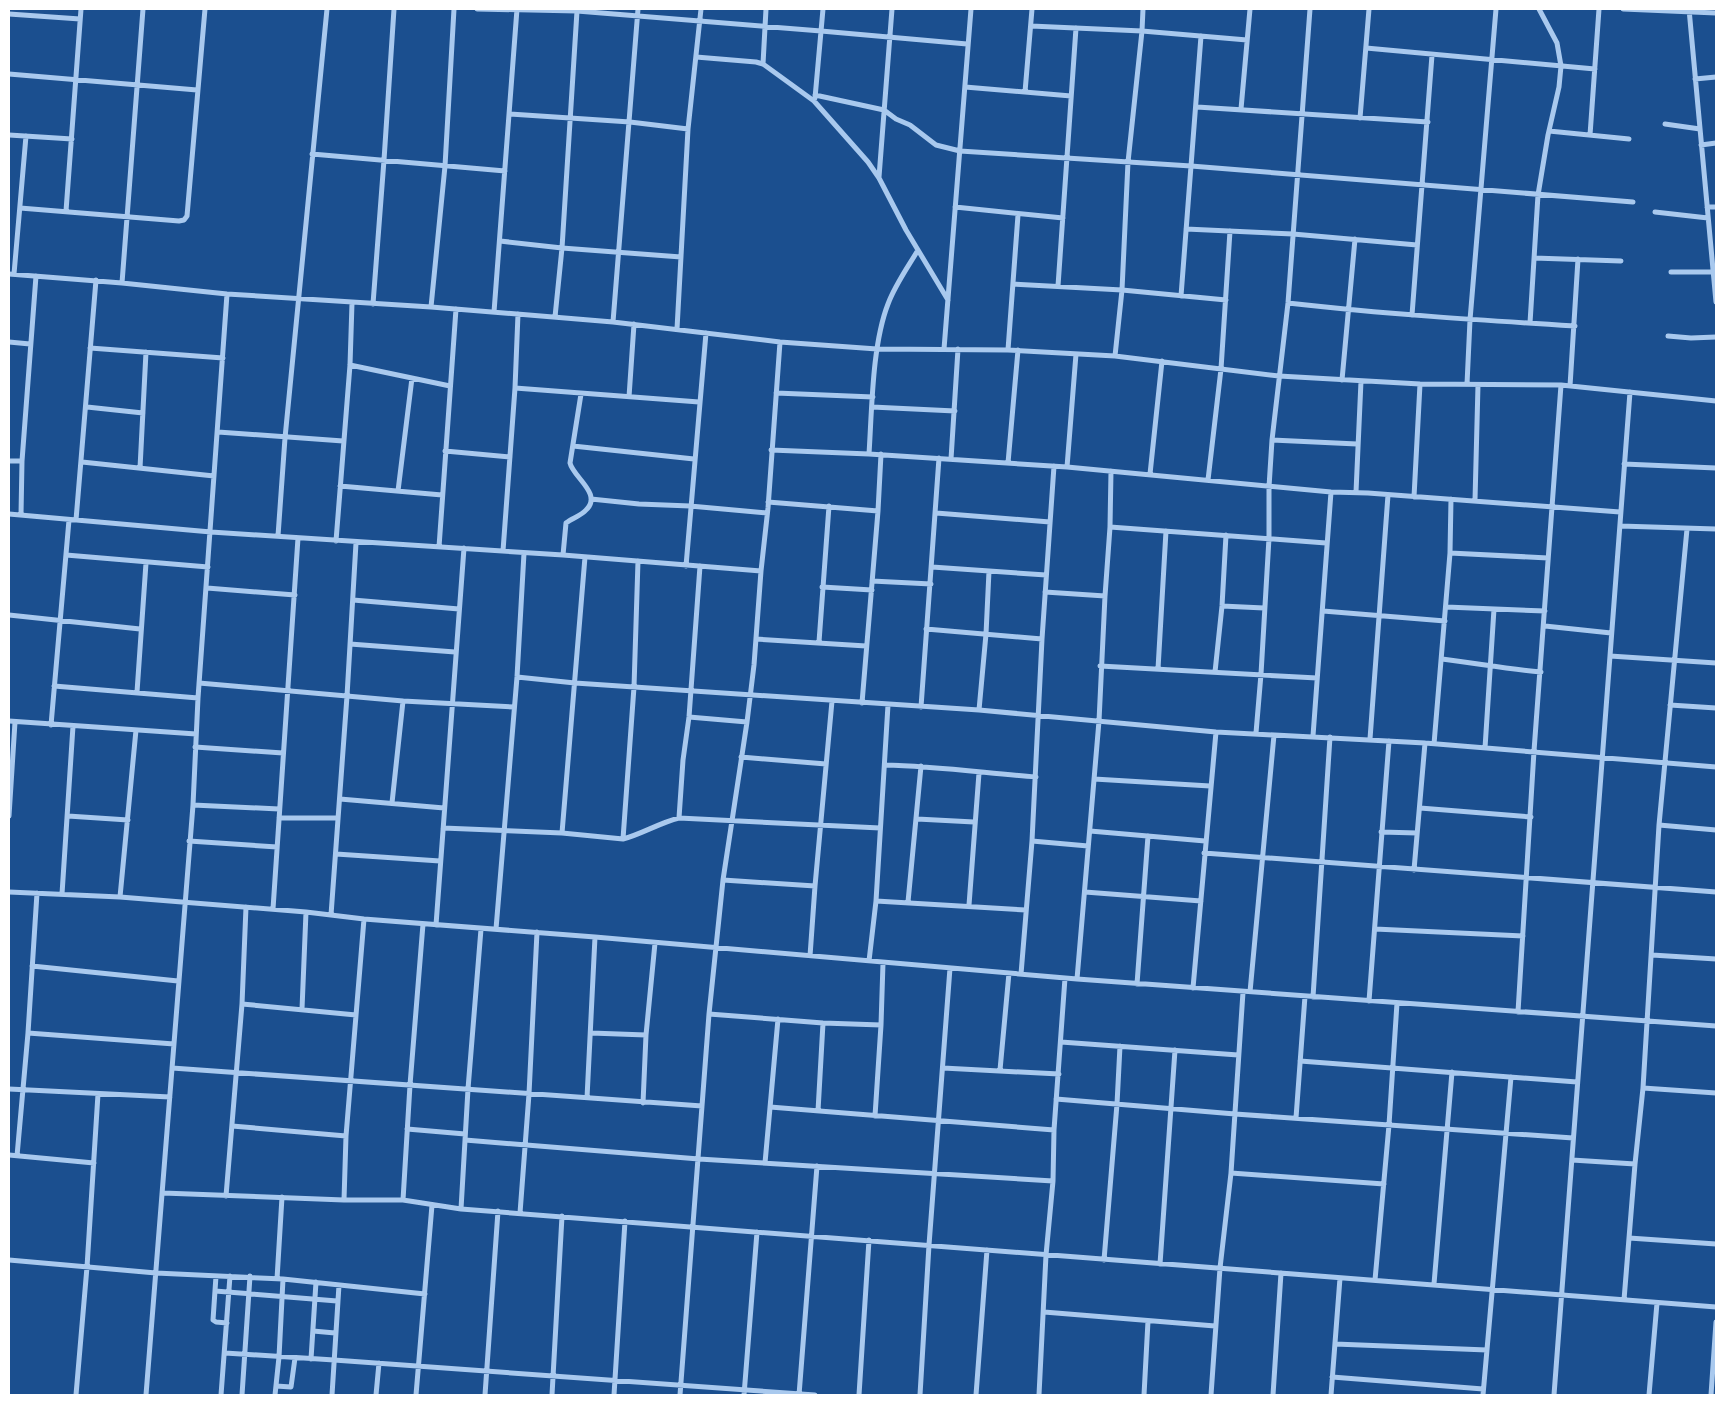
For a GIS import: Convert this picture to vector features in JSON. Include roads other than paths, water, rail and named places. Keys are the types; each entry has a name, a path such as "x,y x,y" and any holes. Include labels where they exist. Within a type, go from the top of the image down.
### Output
{"street":[{"path":"35,16 36,9"},
{"path":"66,211 81,9"},
{"path":"122,283 143,9"},
{"path":"20,208 184,220 187,216 197,90 206,9"},
{"path":"278,536 285,438 327,9"},
{"path":"372,304 394,9"},
{"path":"431,307 445,166 454,9"},
{"path":"477,9 577,10 967,44"},
{"path":"494,312 517,9"},
{"path":"613,322 638,9"},
{"path":"677,329 688,129 701,9"},
{"path":"763,64 766,9"},
{"path":"815,98 822,9"},
{"path":"879,178 892,9"},
{"path":"944,349 971,9"},
{"path":"1025,92 1032,9"},
{"path":"1115,356 1122,290 1128,162 1143,9"},
{"path":"1241,109 1250,9"},
{"path":"1256,734 1269,538 1269,487 1272,440 1288,303 1310,9"},
{"path":"1360,118 1369,9"},
{"path":"1467,384 1480,189 1496,9"},
{"path":"1530,323 1538,195 1559,87 1561,66 1556,43 1539,9"},
{"path":"1590,135 1598,9"},
{"path":"1623,9 1716,13"},
{"path":"555,317 562,248 577,10"},
{"path":"1690,11 1701,145 1715,272 1716,302"},
{"path":"9,14 80,19"},
{"path":"1031,26 1142,31 1247,40"},
{"path":"1058,286 1076,28"},
{"path":"1181,296 1201,36"},
{"path":"1366,48 1594,69"},
{"path":"1412,315 1432,55"},
{"path":"696,57 763,64 815,98 879,178 948,300"},
{"path":"9,74 197,90"},
{"path":"1695,79 1716,76"},
{"path":"965,88 1071,96"},
{"path":"815,98 884,110 896,119 910,125 936,145 960,151 1191,166 1633,202"},
{"path":"1197,107 1428,122"},
{"path":"510,114 630,122 688,129"},
{"path":"1664,124 1700,129"},
{"path":"1549,131 1629,139"},
{"path":"9,135 72,139"},
{"path":"26,136 20,208 11,274 96,280 227,294 431,307 613,322 780,342 877,350 1018,350 1115,356 1279,376 1420,384 1561,385 1716,401"},
{"path":"1701,145 1716,143"},
{"path":"312,154 505,171"},
{"path":"1707,207 1716,207"},
{"path":"955,208 1062,218"},
{"path":"1655,212 1708,218"},
{"path":"1008,350 1018,215"},
{"path":"1186,229 1293,234 1417,245"},
{"path":"1208,480 1221,369 1230,231"},
{"path":"1342,380 1355,239"},
{"path":"500,240 562,248 681,257"},
{"path":"870,454 877,350 887,306 918,250"},
{"path":"1534,258 1621,262"},
{"path":"1570,386 1578,259"},
{"path":"1671,272 1715,272"},
{"path":"21,515 22,462 36,276"},
{"path":"76,520 96,280"},
{"path":"1013,284 1122,290 1226,300"},
{"path":"146,1395 193,805 198,698 227,294"},
{"path":"336,541 350,366 352,303"},
{"path":"1288,303 1470,320 1574,326"},
{"path":"439,547 456,309"},
{"path":"503,551 515,388 518,314"},
{"path":"628,397 634,324"},
{"path":"686,566 706,333"},
{"path":"1668,336 1691,338 1716,337"},
{"path":"9,342 30,344"},
{"path":"680,1395 716,948 723,880 747,722 756,639 768,513 780,342"},
{"path":"90,348 223,358"},
{"path":"951,459 958,349"},
{"path":"1008,463 1018,350"},
{"path":"140,468 146,352"},
{"path":"1067,467 1076,354"},
{"path":"1150,474 1162,362"},
{"path":"350,366 450,386"},
{"path":"398,491 412,378"},
{"path":"1356,492 1361,381"},
{"path":"1414,497 1420,384"},
{"path":"1475,500 1478,385"},
{"path":"1518,1012 1534,751 1546,611 1548,558 1554,507 1561,385"},
{"path":"515,388 699,402"},
{"path":"1554,1395 1630,392"},
{"path":"776,393 873,397"},
{"path":"563,555 566,523 586,511 591,499 589,490 571,466 571,455 581,394"},
{"path":"86,407 143,413"},
{"path":"872,407 955,411"},
{"path":"218,432 343,441"},
{"path":"1272,440 1357,444"},
{"path":"573,446 694,459"},
{"path":"772,450 881,454 1054,466 1269,487 1475,500 1620,512"},
{"path":"445,451 510,457"},
{"path":"862,704 881,454"},
{"path":"921,707 939,458"},
{"path":"9,462 22,462"},
{"path":"82,462 214,476"},
{"path":"1624,464 1716,468"},
{"path":"1021,974 1032,840 1042,639 1054,466"},
{"path":"1077,979 1099,721 1100,666 1110,527 1111,471"},
{"path":"340,486 442,495"},
{"path":"1313,736 1331,492"},
{"path":"1370,739 1388,495"},
{"path":"591,499 768,513"},
{"path":"1434,744 1450,554 1451,499"},
{"path":"768,502 878,510"},
{"path":"819,642 829,506"},
{"path":"9,514 210,532 563,555 761,571"},
{"path":"936,514 1050,522"},
{"path":"51,725 69,520"},
{"path":"1620,526 1716,529"},
{"path":"1110,527 1326,543"},
{"path":"1624,1300 1634,1164 1643,1088 1659,825 1687,529"},
{"path":"1158,669 1166,531"},
{"path":"1215,672 1222,606 1226,535"},
{"path":"273,909 298,538"},
{"path":"331,915 356,543"},
{"path":"436,925 464,548"},
{"path":"496,929 517,677 524,553"},
{"path":"1450,554 1548,558"},
{"path":"66,555 208,567"},
{"path":"562,833 585,557"},
{"path":"623,839 634,687 638,561"},
{"path":"136,692 146,563"},
{"path":"679,818 683,760 689,717 700,566"},
{"path":"932,567 1046,575"},
{"path":"979,710 989,572"},
{"path":"872,581 931,584"},
{"path":"822,587 872,590"},
{"path":"207,588 295,595"},
{"path":"1045,592 1104,596"},
{"path":"353,600 459,609"},
{"path":"1222,606 1264,608"},
{"path":"1446,607 1546,611"},
{"path":"1485,748 1494,609"},
{"path":"1323,611 1445,621"},
{"path":"9,615 60,622 140,629"},
{"path":"1544,626 1611,633"},
{"path":"926,629 1042,639"},
{"path":"756,639 866,646"},
{"path":"350,644 455,652"},
{"path":"1610,656 1716,663"},
{"path":"1442,659 1541,672"},
{"path":"1100,666 1318,678"},
{"path":"517,677 862,704 979,710 1216,732 1370,739 1716,767"},
{"path":"199,683 403,701 514,708"},
{"path":"54,686 198,698"},
{"path":"392,803 403,701"},
{"path":"810,956 832,701"},
{"path":"869,961 876,901 888,705"},
{"path":"1670,705 1716,708"},
{"path":"689,717 747,722"},
{"path":"9,816 12,722 196,734"},
{"path":"62,894 74,726"},
{"path":"120,898 136,730"},
{"path":"1193,988 1216,732"},
{"path":"1250,992 1274,734"},
{"path":"1313,997 1330,737"},
{"path":"1369,1001 1389,741"},
{"path":"1414,870 1425,743"},
{"path":"195,748 283,753"},
{"path":"741,757 826,764"},
{"path":"885,764 1036,777"},
{"path":"908,902 921,766"},
{"path":"969,905 979,773"},
{"path":"1094,779 1210,786"},
{"path":"340,799 444,808"},
{"path":"193,805 279,809"},
{"path":"1420,808 1531,817"},
{"path":"68,816 128,820"},
{"path":"279,818 338,818"},
{"path":"443,828 562,833 623,839 679,818 880,828"},
{"path":"917,819 974,822"},
{"path":"1659,825 1716,830"},
{"path":"1090,831 1205,841"},
{"path":"1382,832 1417,833"},
{"path":"1137,984 1148,836"},
{"path":"1032,840 1088,846"},
{"path":"189,841 277,847"},
{"path":"1204,853 1716,892"},
{"path":"336,854 440,861"},
{"path":"723,880 815,886"},
{"path":"9,892 184,902 306,912 364,919 537,932 1137,984 1716,1026"},
{"path":"1085,892 1201,901"},
{"path":"17,1156 28,1033 37,893"},
{"path":"876,901 969,905 1026,910"},
{"path":"226,1196 242,1004 246,907"},
{"path":"302,1009 306,912"},
{"path":"344,1200 346,1136 364,919"},
{"path":"403,1200 423,924"},
{"path":"461,1208 481,929"},
{"path":"1375,929 1523,936"},
{"path":"520,1213 529,1094 537,932"},
{"path":"587,1098 596,937"},
{"path":"643,1103 646,1035 655,943"},
{"path":"1652,956 1716,959"},
{"path":"875,1116 883,962"},
{"path":"32,966 178,981"},
{"path":"920,1395 929,1245 950,968"},
{"path":"1000,1070 1008,973"},
{"path":"1039,1395 1046,1255 1053,1181 1054,1130 1065,978"},
{"path":"1211,1395 1220,1268 1231,1173 1243,992"},
{"path":"1296,1118 1304,996"},
{"path":"1375,1280 1389,1125 1397,1003"},
{"path":"242,1004 356,1015"},
{"path":"710,1014 823,1023 881,1025"},
{"path":"765,1163 778,1019"},
{"path":"818,1111 823,1023"},
{"path":"28,1033 174,1044"},
{"path":"591,1033 646,1035"},
{"path":"1061,1042 1238,1055"},
{"path":"1104,1260 1120,1046"},
{"path":"1160,1264 1175,1050"},
{"path":"1300,1061 1578,1082"},
{"path":"172,1068 702,1106"},
{"path":"943,1068 1059,1074"},
{"path":"1434,1284 1452,1072"},
{"path":"1483,1395 1511,1077"},
{"path":"1643,1088 1716,1093"},
{"path":"9,1089 170,1098"},
{"path":"76,1395 87,1267 98,1094"},
{"path":"1056,1099 1573,1138"},
{"path":"770,1107 1054,1130"},
{"path":"232,1126 346,1136"},
{"path":"407,1129 525,1145 699,1159 1053,1181"},
{"path":"9,1156 94,1163"},
{"path":"1572,1160 1634,1164"},
{"path":"799,1395 817,1166"},
{"path":"1231,1173 1384,1184"},
{"path":"163,1193 344,1200 403,1200 498,1212 1716,1307"},
{"path":"275,1395 282,1298 280,1279 282,1197"},
{"path":"416,1395 432,1205"},
{"path":"486,1395 498,1212"},
{"path":"552,1395 562,1216"},
{"path":"614,1395 625,1222"},
{"path":"744,1393 757,1232"},
{"path":"1629,1238 1716,1244"},
{"path":"859,1395 869,1240"},
{"path":"976,1395 987,1250"},
{"path":"9,1260 156,1273 250,1276 425,1294"},
{"path":"1273,1395 1281,1273"},
{"path":"216,1276 213,1320 216,1322 227,1322"},
{"path":"221,1395 230,1276"},
{"path":"242,1395 250,1276"},
{"path":"1332,1395 1340,1278"},
{"path":"311,1359 316,1282"},
{"path":"332,1395 339,1285"},
{"path":"216,1291 282,1298 337,1301"},
{"path":"1649,1395 1657,1303"},
{"path":"1044,1312 1215,1326"},
{"path":"1144,1395 1148,1321"},
{"path":"1711,1395 1716,1322"},
{"path":"313,1331 335,1333"},
{"path":"1335,1344 1487,1350"},
{"path":"225,1353 681,1385 744,1393 815,1395"},
{"path":"276,1386 291,1387 295,1358"},
{"path":"376,1395 379,1363"},
{"path":"1332,1377 1483,1389"}]}
